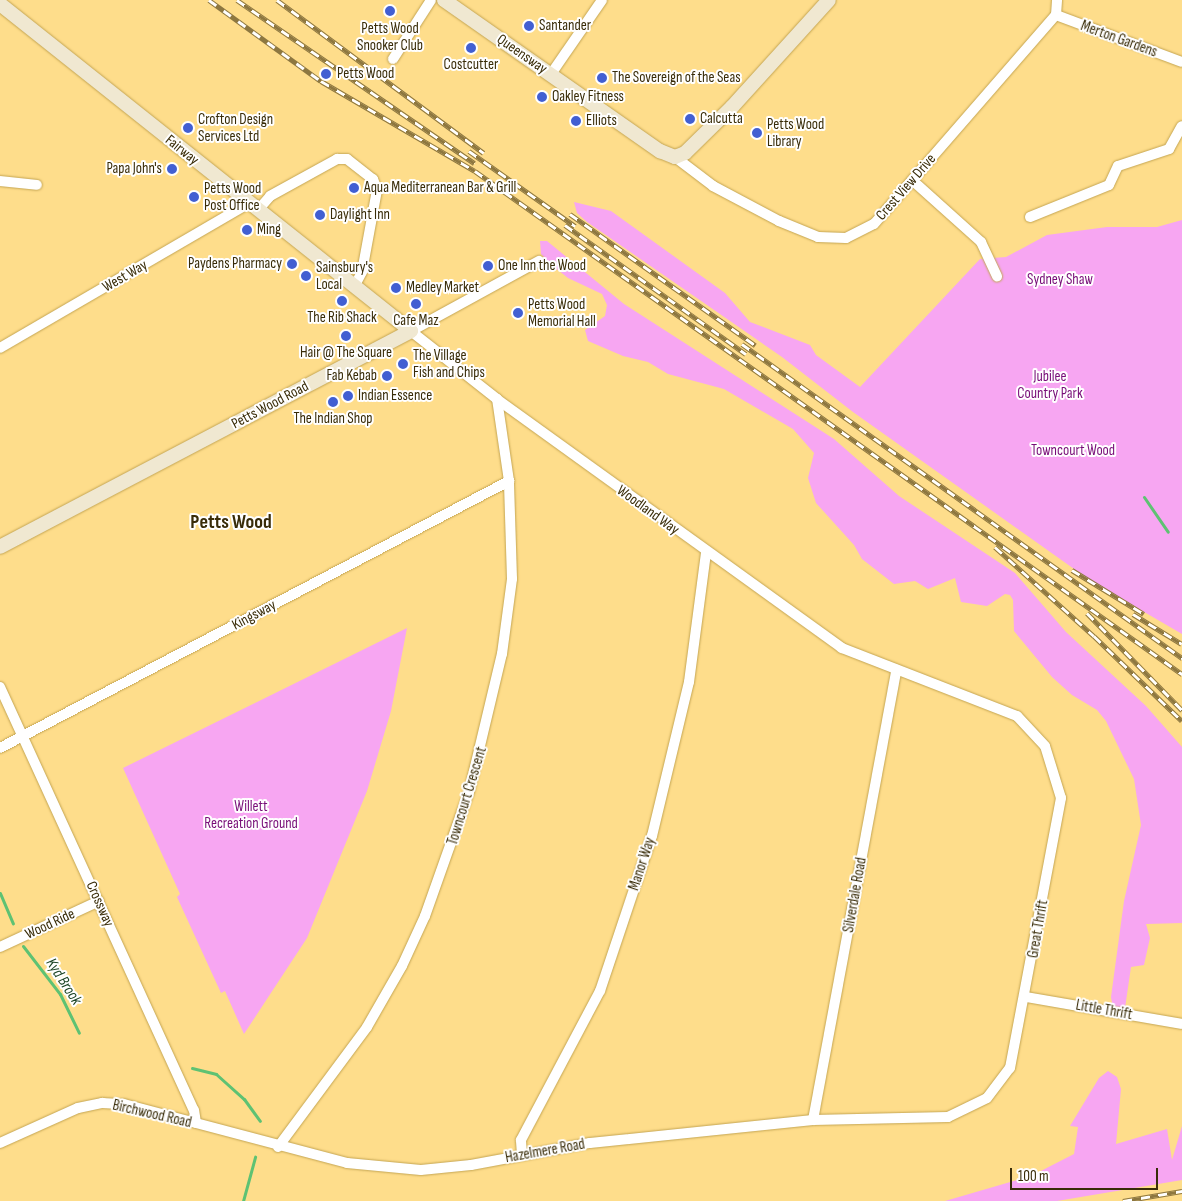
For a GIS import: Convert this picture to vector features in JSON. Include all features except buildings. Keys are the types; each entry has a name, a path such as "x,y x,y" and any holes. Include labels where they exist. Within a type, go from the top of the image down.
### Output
{"street":[{"path":"393,59 431,0"},
{"name":"Queensway","path":"444,0 660,151 675,156"},
{"path":"551,74 602,0"},
{"path":"675,156 684,153 732,107 829,0"},
{"path":"1056,15 1057,0"},
{"name":"Fairway","path":"0,4 355,285 411,332"},
{"name":"Crest View Drive","path":"675,156 713,186 818,237 846,238 874,224 1056,15"},
{"name":"Merton Gardens","path":"1056,15 1182,62"},
{"path":"1169,149 1182,126"},
{"path":"1030,217 1109,185 1118,166 1182,145"},
{"name":"West Way","path":"0,348 337,159 347,159 368,175 376,183 377,190 362,272 355,285"},
{"path":"912,180 981,242 997,276"},
{"path":"0,181 37,185"},
{"name":"Petts Wood Road","path":"0,547 411,332 539,261"},
{"name":"Woodland Way","path":"411,332 497,399 706,553 842,648 896,670"},
{"name":"Towncourt Crescent","path":"278,1147 367,1027 402,966 446,862 487,729 502,654 512,579 508,481 497,399"},
{"name":"Kingsway","path":"0,748 508,481"},
{"name":"Manor Way","path":"522,1155 521,1140 600,991 652,836 689,682 706,553"},
{"name":"Great Thrift","path":"813,1120 948,1117 987,1098 1010,1068 1026,997 1061,798 1045,746 1017,716 896,670"},
{"name":"Silverdale Road","path":"813,1120 896,670"},
{"name":"Crossway","path":"0,687 194,1110 196,1124"},
{"name":"Wood Ride","path":"0,947 99,901"},
{"name":"Little Thrift","path":"1026,997 1182,1024"},
{"name":"Birchwood Road","path":"0,1142 78,1108 102,1103 124,1104 278,1147"},
{"name":"Hazelmere Road","path":"278,1147 368,1167 421,1170 471,1165 590,1143 813,1120"}],"green space":[{"name":"Jubilee Country Park","path":"574,202 611,211 725,293 750,322 810,345 816,355 860,387 980,259 1006,257 1047,235 1107,227 1157,227 1182,220 1182,634 1091,581 853,412 782,357 587,222 577,213"},
{"path":"540,241 547,241 624,304 834,439 899,496 1015,573 1066,632 1146,706 1182,747 1182,923 1146,924 1150,938 1144,965 1131,967 1125,1008 1113,1008 1111,997 1124,901 1141,825 1134,779 1106,721 1097,710 1072,695 1052,677 1014,631 1013,600 1010,595 1005,594 987,606 961,602 955,578 928,589 915,581 894,584 862,559 854,545 816,503 808,478 814,453 793,429 724,389 668,374 648,362 623,356 588,341 585,330 605,316 607,305 602,294 568,278 549,263 541,254"},
{"name":"Willett Recreation Ground","path":"407,628 391,711 367,791 307,938 244,1034 225,991 221,993 177,897 180,894 123,768"},
{"path":"1108,1071 1117,1077 1121,1089 1116,1144 1167,1129 1172,1160 1182,1126 1182,1180 1057,1201 945,1201 1031,1176 1074,1154 1078,1127 1070,1126 1099,1078"}],"waterway":[{"path":"1144,497 1168,532"},
{"name":"Kyd Brook","path":"0,893 13,923"},
{"name":"Kyd Brook","path":"23,946 60,994 79,1033"},
{"name":"Kyd Brook","path":"192,1068 216,1074 244,1099 260,1121"},
{"name":"Kyd Brook","path":"243,1201 255,1157"}],"railway":[{"path":"209,0 321,81 475,171 1182,674"},
{"path":"237,0 474,163"},
{"path":"277,0 484,153"},
{"path":"469,151 575,226"},
{"path":"570,214 755,345"},
{"path":"565,225 746,354"},
{"path":"742,344 1182,658"},
{"path":"995,547 1094,636 1182,721"},
{"path":"1072,570 1144,614"},
{"path":"1087,613 1182,710"},
{"path":"1133,614 1182,644"},
{"path":"1123,1201 1182,1191"}],"place":[{"name":"Petts Wood Snooker Club","path":"390,11"},
{"name":"Santander","path":"529,26"},
{"name":"Costcutter","path":"471,48"},
{"name":"Petts Wood","path":"326,74"},
{"name":"The Sovereign of the Seas","path":"602,78"},
{"name":"Oakley Fitness","path":"542,97"},
{"name":"Calcutta","path":"690,119"},
{"name":"Elliots","path":"576,121"},
{"name":"Crofton Design Services Ltd","path":"188,128"},
{"name":"Petts Wood Library","path":"757,133"},
{"name":"Papa John's","path":"172,169"},
{"name":"Aqua Mediterranean Bar & Grill","path":"354,188"},
{"name":"Petts Wood Post Office","path":"194,197"},
{"name":"Daylight Inn","path":"320,215"},
{"name":"Ming","path":"247,230"},
{"name":"Paydens Pharmacy","path":"292,264"},
{"name":"One Inn the Wood","path":"488,266"},
{"name":"Sainsbury's Local","path":"306,276"},
{"name":"Medley Market","path":"396,288"},
{"name":"The Rib Shack","path":"342,301"},
{"name":"Cafe Maz","path":"416,304"},
{"name":"Petts Wood Memorial Hall","path":"518,313"},
{"name":"Hair @ The Square","path":"346,336"},
{"name":"The Village Fish and Chips","path":"403,364"},
{"name":"Fab Kebab","path":"387,376"},
{"name":"Indian Essence","path":"348,396"},
{"name":"The Indian Shop","path":"333,402"}],"district":[{"name":"Petts Wood","path":"231,522"}],"park label":[{"name":"Sydney Shaw","path":"1060,280"},
{"name":"Towncourt Wood","path":"1073,451"}]}
